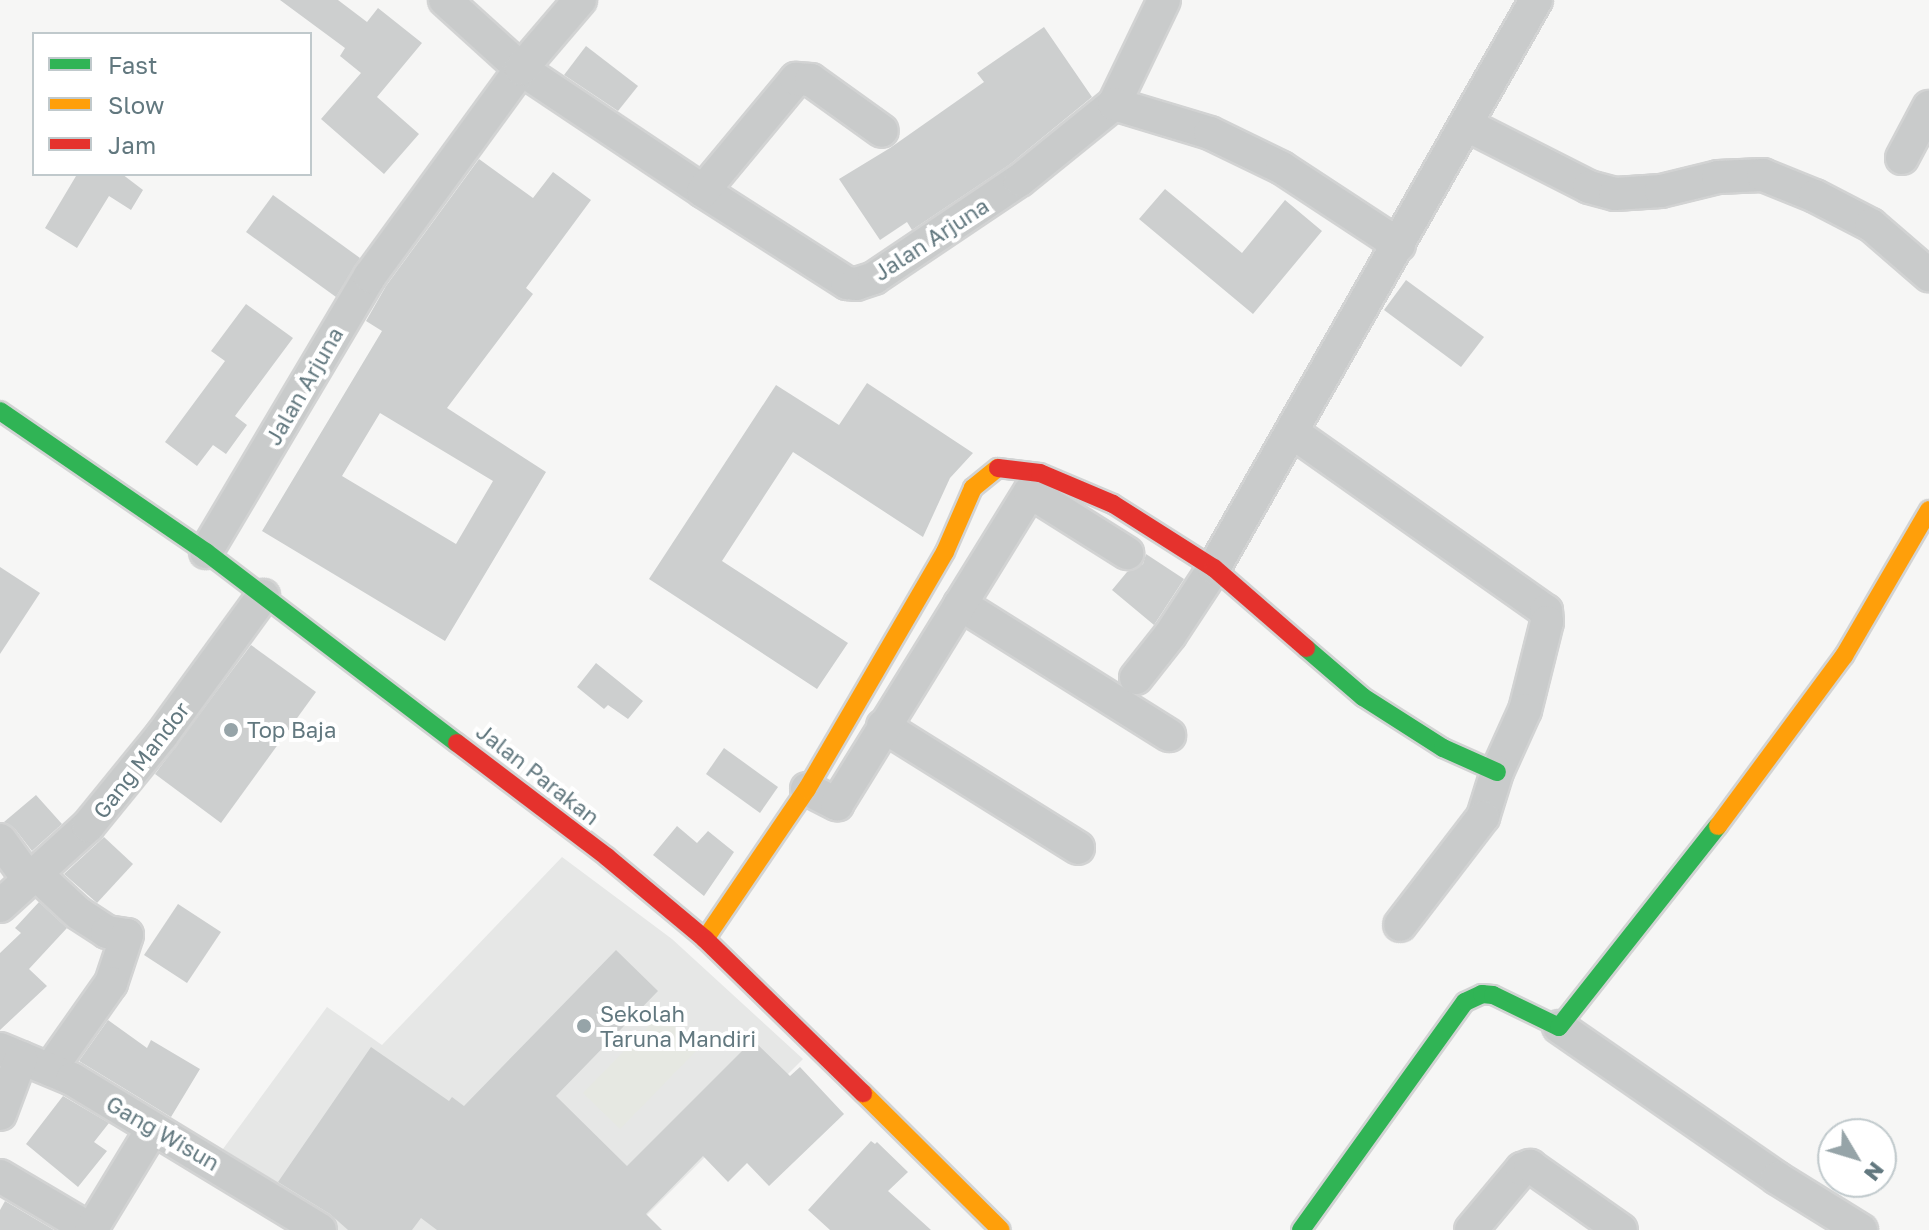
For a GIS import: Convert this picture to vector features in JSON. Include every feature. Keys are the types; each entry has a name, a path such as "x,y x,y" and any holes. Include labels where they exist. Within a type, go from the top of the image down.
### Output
{"street":[{"path":"445,0 521,69"},
{"name":"Jalan Arjuna","path":"206,552 370,276 521,69 580,0"},
{"name":"Jalan Arjuna","path":"521,69 847,283 866,282 1020,180 1114,104 1164,0"},
{"path":"1136,678 1170,635 1214,568 1536,0"},
{"path":"703,191 796,79 811,80 882,131"},
{"path":"1114,104 1210,133 1282,168 1399,245"},
{"path":"1902,158 1929,107"},
{"path":"1467,125 1589,187 1615,194 1661,191 1718,177 1763,175 1815,196 1871,225 1929,275"},
{"name":"Jalan Parakan","path":"0,411 206,552 516,786 705,939 1001,1230"},
{"path":"1292,432 1546,611 1547,622 1525,710 1476,829 1400,925"},
{"path":"705,939 807,789 945,552 973,488 988,471 1014,467 1074,485 1113,504 1214,568 1363,697 1443,748 1497,772"},
{"path":"807,789 837,804 1030,492 1127,553"},
{"path":"1559,1027 1692,862 1844,656 1929,510"},
{"name":"Gang Mandor","path":"0,906 88,826 162,735 263,596"},
{"path":"960,604 1169,735"},
{"path":"883,726 1078,848"},
{"path":"0,840 33,877 78,913 107,932 127,935 111,983 24,1058 0,1114"},
{"path":"1301,1230 1465,1002 1482,994 1493,995 1559,1027 1777,1178 1861,1230"},
{"name":"Gang Wisun","path":"24,1058 234,1174 320,1230"},
{"path":"0,1176 91,1230 153,1128"},
{"path":"1471,1230 1522,1169 1530,1166 1621,1230"}],"shaded area":[{"name":"Sekolah Taruna Mandiri","path":"562,857 672,939 803,1059 632,1230 338,1230 220,1153 327,1007 382,1045"},
{"path":"661,1013 698,1049 620,1129 583,1093"}],"building":[{"path":"280,0 338,0 367,22 378,8 422,43 377,97 419,134 384,174 321,119 361,73 340,56 345,48"},
{"path":"1044,27 1092,97 1009,165 912,230 907,222 880,240 839,179 890,148 984,82 977,73"},
{"path":"586,46 638,86 618,111 564,75"},
{"path":"479,159 533,198 553,172 591,200 526,288 533,294 447,408 546,472 445,641 262,531 382,331 366,321 386,286","holes":["380,413 493,481 456,544 342,476"]},
{"path":"76,176 125,176 143,190 131,210 109,196 77,248 45,228"},
{"path":"1165,189 1242,253 1285,200 1322,231 1253,314 1139,219"},
{"path":"273,195 360,258 336,297 246,232"},
{"path":"1406,280 1484,337 1461,367 1384,310"},
{"path":"246,304 293,338 235,416 247,425 226,454 213,445 197,466 165,442 225,361 211,351"},
{"path":"867,383 973,453 950,478 923,537 793,452 722,561 848,643 817,689 649,579 776,385 839,425"},
{"path":"1146,554 1184,579 1154,625 1112,590 1127,572 1143,564"},
{"path":"0,567 40,593 0,654"},
{"name":"Top Baja","path":"251,645 316,692 221,823 155,774"},
{"path":"596,663 643,701 628,719 608,705 604,709 577,687"},
{"path":"724,748 778,787 760,813 706,774"},
{"path":"36,795 62,824 32,851 15,829 4,822"},
{"path":"677,826 697,843 708,831 734,852 704,896 653,855"},
{"path":"104,837 133,864 97,903 64,874"},
{"path":"39,902 67,928 29,969 47,986 0,1030 0,953 21,933 15,928"},
{"path":"178,904 221,932 187,983 144,955"},
{"path":"616,950 658,991 556,1096 627,1166 753,1040 790,1076 800,1067 844,1114 769,1186 747,1163 728,1182 703,1156 646,1214 662,1230 437,1230 421,1218 412,1230 348,1230 330,1214 278,1182 371,1047 449,1101 452,1097 464,1106"},
{"path":"108,1020 147,1048 151,1040 200,1069 171,1117 79,1061"},
{"path":"63,1096 109,1123 94,1142 107,1151 78,1187 26,1144"},
{"path":"871,1141 877,1142 908,1172 888,1191 931,1230 830,1230 808,1210"},
{"path":"5,1201 54,1230 0,1230 0,1210"}],"traffic: fast":[{"path":"0,411 206,552 457,743"},
{"path":"1306,648 1363,697 1443,748 1497,772"},
{"path":"1301,1230 1465,1002 1482,994 1493,995 1559,1027 1718,826"}],"traffic: slow":[{"path":"705,939 807,789 945,552 973,488 998,468"},
{"path":"1718,826 1844,656 1929,510"},
{"path":"863,1093 1001,1230"}],"traffic: jam":[{"path":"998,468 1040,473 1113,504 1214,568 1306,648"},
{"path":"457,743 607,857 705,939 863,1093"}],"place":[{"name":"Top Baja","path":"231,730"},
{"name":"Sekolah Taruna Mandiri","path":"584,1026"}]}
